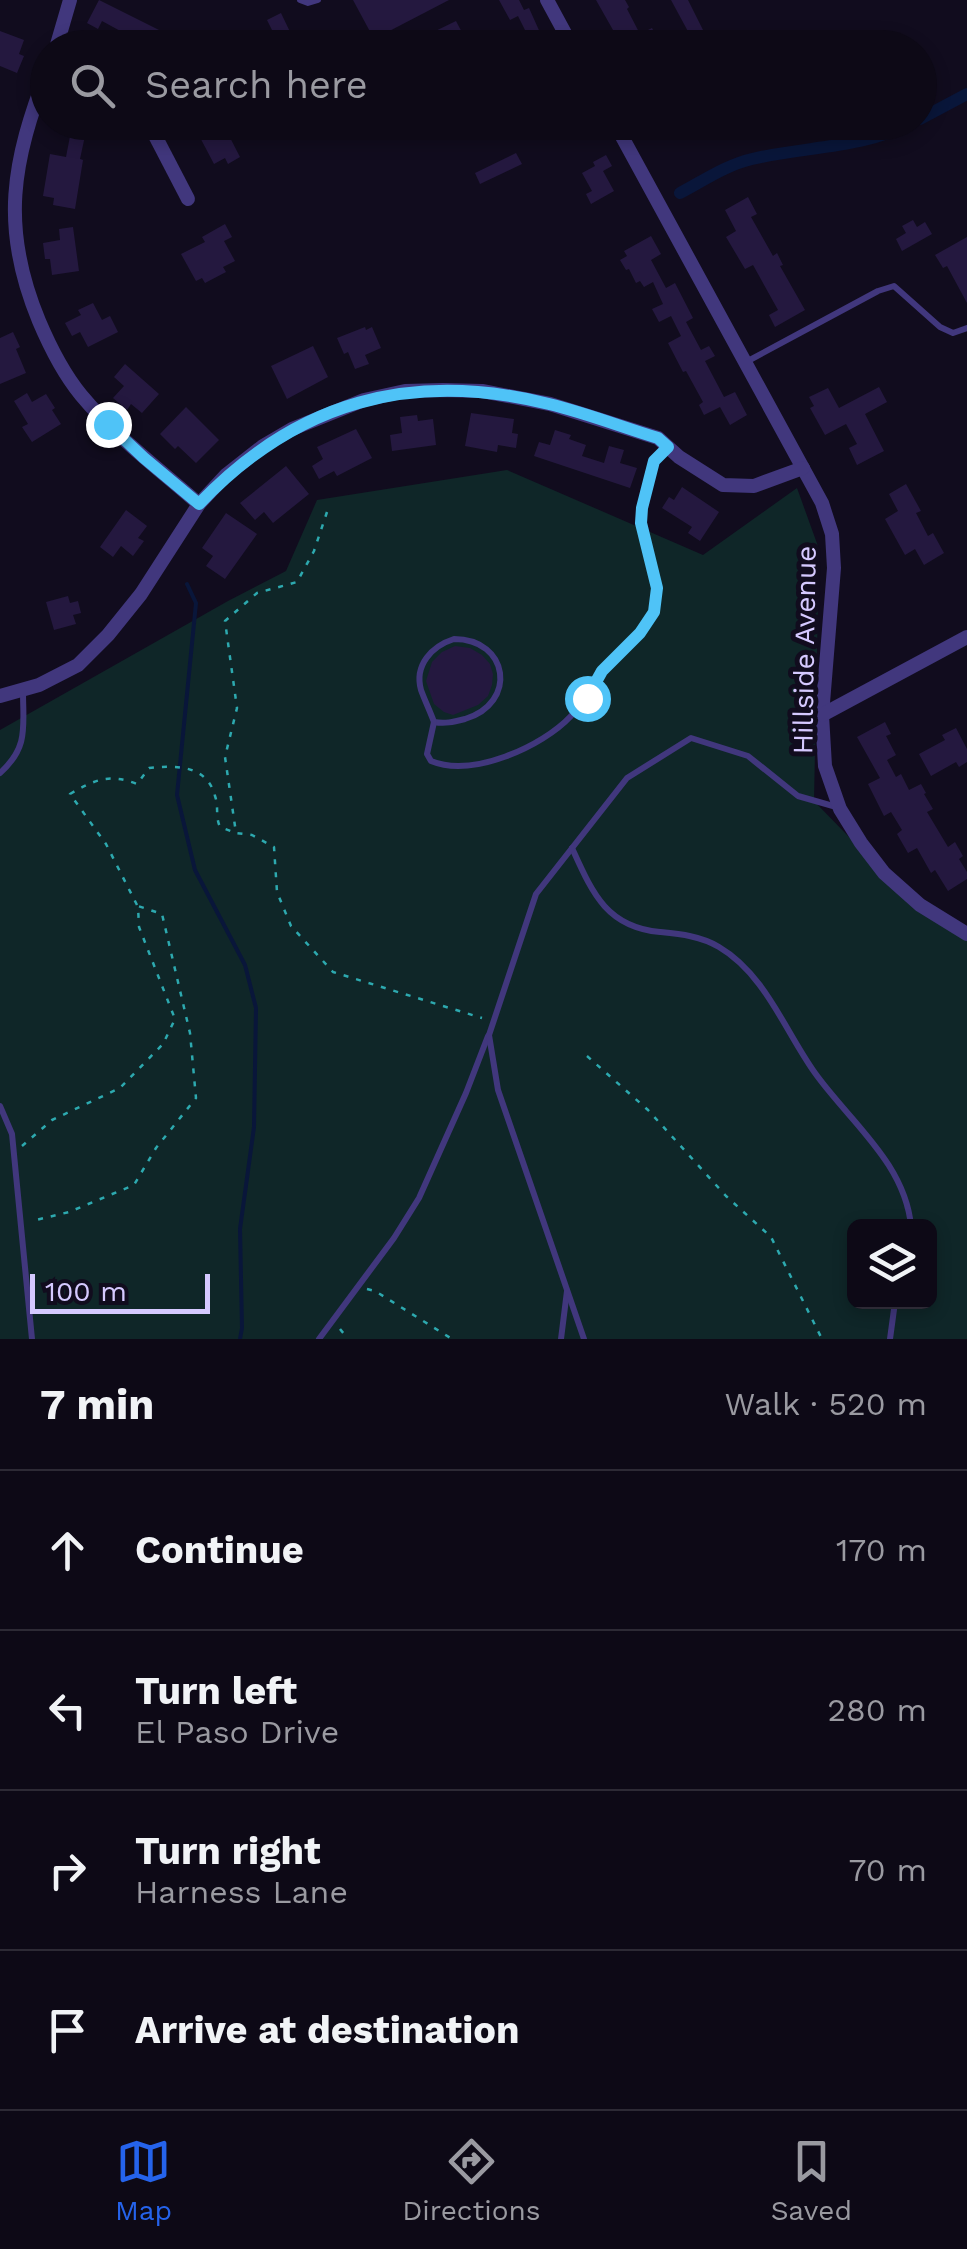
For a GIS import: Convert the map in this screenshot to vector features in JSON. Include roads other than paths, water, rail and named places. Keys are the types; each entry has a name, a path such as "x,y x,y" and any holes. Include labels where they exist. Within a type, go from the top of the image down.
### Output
{"street":[{"path":"61,30 70,0"},
{"path":"546,0 562,30"},
{"path":"30,118 17,166 13,212 18,262 50,349 80,394 144,458 199,504"},
{"path":"157,140 188,199"},
{"name":"Hillside Avenue","path":"624,140 822,503 832,534 834,568 822,715 825,766 840,809 884,873 920,905 967,934"},
{"path":"0,696 39,685 78,665 141,594 199,504 226,476 292,429 364,400 404,392 482,391 550,404 658,438 723,485 754,486 803,468"},
{"path":"822,715 967,637"}],"lane":[{"path":"300,0 318,0"},
{"path":"745,363 878,290 894,286 940,327 954,333 967,328"},
{"path":"434,722 446,724 478,714 489,707 500,685 500,672 489,650 478,642 454,639 430,651 420,677 434,722 427,754 431,761 456,767 482,763 524,748 558,730 587,698 602,671 640,633 654,612 657,588 641,523 642,508 654,461 668,447"},
{"path":"0,772 15,760 24,738 22,690"},
{"path":"319,1339 419,1198 466,1093 536,894 627,778 691,738 748,756 798,796 840,809"},
{"path":"572,848 600,904 612,915 646,930 698,938 718,946 746,969 812,1069 879,1150 910,1219"},
{"path":"488,1034 498,1090 584,1339"},
{"path":"0,1106 12,1134 32,1339"},
{"path":"561,1339 568,1290"},
{"path":"890,1339 894,1309"}],"waterway":[{"path":"937,110 967,94"},
{"path":"680,193 742,162 862,140"},
{"path":"187,584 196,603 177,795 195,870 245,965 256,1008 254,1127 240,1229 240,1339"}]}
